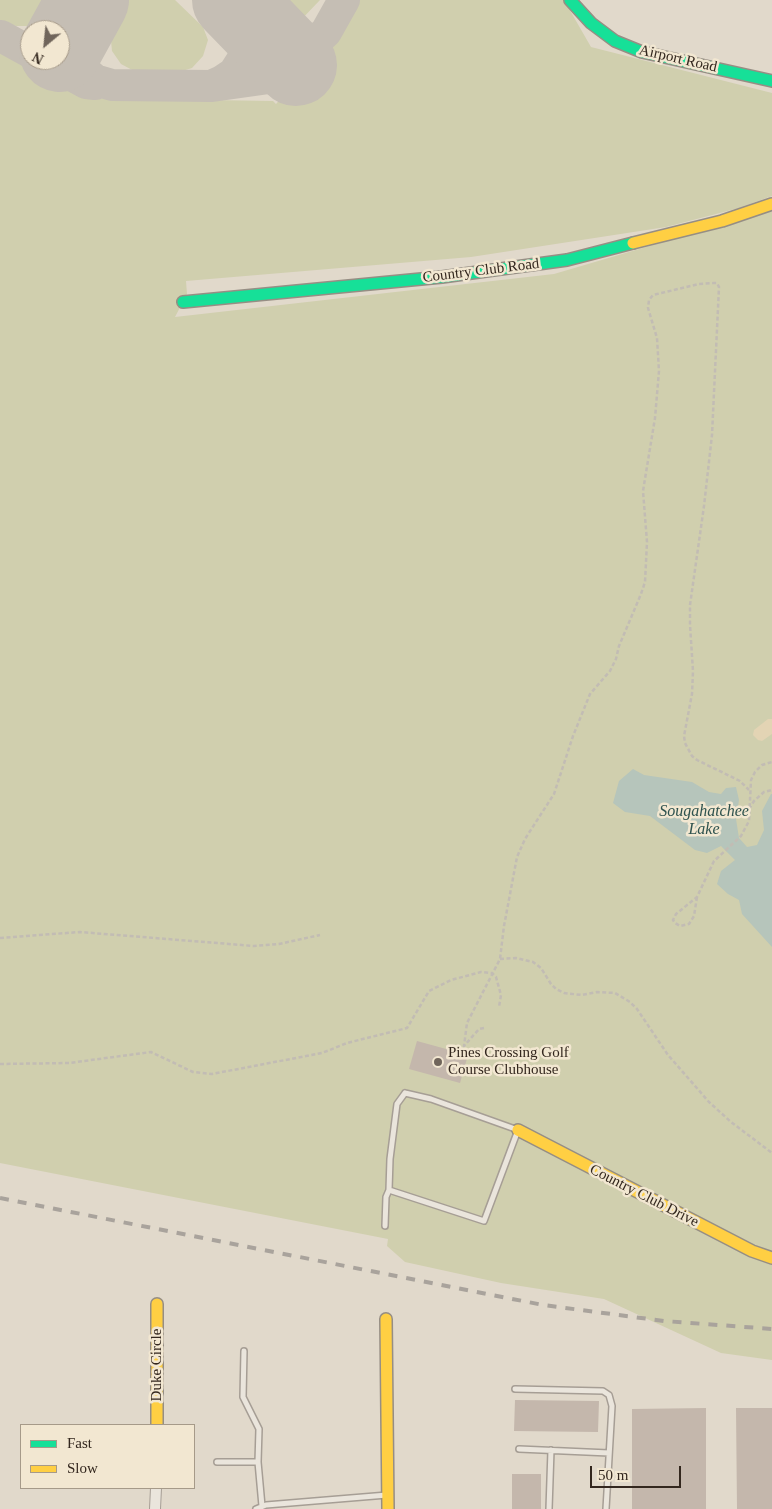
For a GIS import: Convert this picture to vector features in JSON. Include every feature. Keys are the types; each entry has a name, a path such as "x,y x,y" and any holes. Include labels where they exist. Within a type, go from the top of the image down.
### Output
{"street":[{"name":"Airport Road","path":"570,0 591,23 615,41 642,52 772,81"},
{"name":"Country Club Road","path":"183,302 442,277 567,260 722,221 772,204"},
{"name":"Country Club Drive","path":"518,1130 752,1251 772,1258"},
{"name":"Duke Circle","path":"157,1304 157,1424"},
{"path":"386,1319 388,1509"},
{"path":"155,1509 156,1489"}],"lane":[{"path":"385,1226 393,1126 397,1104 405,1093 430,1099 518,1130 484,1221 389,1190"},
{"path":"244,1351 243,1397 259,1429 259,1508 266,1504 388,1495"},
{"path":"515,1389 603,1391 609,1395 612,1406 606,1509"},
{"path":"519,1449 609,1453"},
{"path":"549,1509 551,1450"},
{"path":"218,1462 258,1462"}],"path":[{"path":"484,1028 479,1029 464,1046 467,1023 500,959 517,857 525,839 554,794 573,736 590,694 610,671 616,660 619,646 642,594 645,582 648,542 643,491 659,371 657,338 648,308 649,300 653,295 714,283 717,283 719,287 712,435 690,605 693,686 684,736 685,743 692,756 740,781 749,790"},
{"path":"698,897 676,914 675,923 680,926 689,924 694,916 698,897 714,861 741,836 749,821 749,790 755,772 762,765 772,762"},
{"path":"748,810 764,792 772,790"},
{"path":"0,938 80,932 254,946 279,944 320,935"},
{"path":"500,959 516,958 534,962 541,968 551,984 564,993 582,995 597,992 615,993 630,1002 637,1009 668,1055 709,1102 731,1122 772,1153"},
{"path":"0,1064 69,1063 151,1052 193,1072 212,1074 322,1053 347,1043 398,1032 407,1028 429,991 451,980 481,972 492,973"},
{"path":"492,973 498,982 499,1007"}],"green space":[{"path":"0,0 58,0 50,14 42,20 20,20 20,26 0,21"},
{"path":"120,0 175,0 203,27 208,40 203,56 192,68 179,72 136,72 121,64 112,51 109,20"},
{"path":"261,0 320,0 298,23"},
{"path":"354,0 564,0 591,47 772,93 772,196 739,208 666,227 471,257 186,281 187,294 175,317 554,274 772,210 772,1360 721,1353 604,1299 501,1283 405,1262 387,1246 388,1239 0,1163 0,52 20,63 20,70 32,70 82,98 273,101 276,104 329,46"}],"sand":[{"path":"768,719 772,719 772,734 762,741 758,740 753,735 754,730"}],"water":[{"name":"Sougahatchee Lake","path":"633,769 644,775 692,782 709,792 721,794 726,788 736,787 739,800 736,819 739,838 747,847 757,845 764,830 762,811 772,794 772,947 742,914 739,900 728,894 717,884 721,871 735,860 721,846 707,853 695,850 650,816 625,812 613,803 619,781"}],"building":[{"name":"Pines Crossing Golf Course Clubhouse","path":"417,1041 468,1055 460,1083 409,1069"},
{"path":"515,1400 599,1401 598,1432 514,1431"},
{"path":"706,1408 706,1509 632,1509 632,1409"},
{"path":"736,1408 772,1408 772,1509 737,1509"},
{"path":"512,1474 541,1474 541,1509 512,1509"}],"taxiway":[{"path":"263,31 273,37 294,44 317,40 326,32 344,0"},
{"path":"70,31 73,50 82,69 95,80 112,85 211,86 234,73 243,59 246,42 237,4"},
{"path":"1,36 20,46"},
{"path":"212,86 276,77 317,40"},
{"path":"62,70 86,83 95,84"}],"runway":[{"path":"70,33 88,0"},
{"path":"233,0 296,65"}],"railway":[{"path":"0,1198 543,1305 664,1321 772,1329"}],"traffic: fast":[{"path":"570,0 591,23 615,41 642,52 772,81"},
{"path":"183,302 442,277 567,260 633,243"}],"traffic: slow":[{"path":"633,243 722,221 772,204"},
{"path":"518,1130 752,1251 772,1258"},
{"path":"157,1304 157,1424"},
{"path":"386,1319 388,1509"}],"place":[{"name":"Pines Crossing Golf Course Clubhouse","path":"438,1062"}]}
